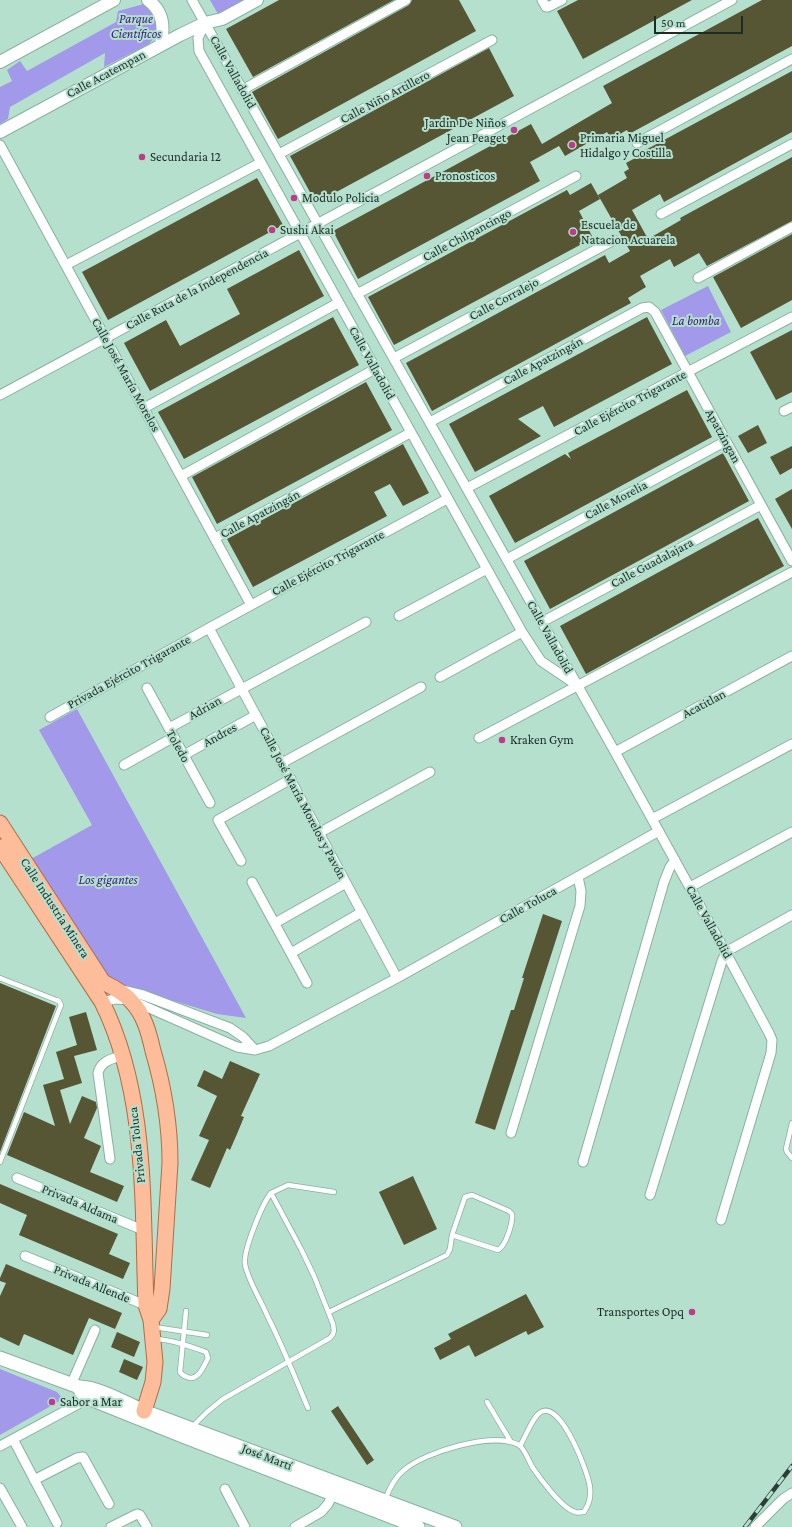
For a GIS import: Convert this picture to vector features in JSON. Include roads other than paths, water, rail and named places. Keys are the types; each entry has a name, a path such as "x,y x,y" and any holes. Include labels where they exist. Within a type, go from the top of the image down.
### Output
{"main road":[{"name":"Calle Industria Minera","path":"0,823 103,982 115,988"},
{"name":"Calle Industria Minera","path":"0,847 99,997"},
{"name":"Privada Toluca","path":"115,988 131,1000 140,1012 149,1034 160,1078 168,1124 170,1180 162,1289 152,1320"},
{"name":"Privada Toluca","path":"99,997 114,1027 123,1055 132,1095 139,1147 143,1230 152,1320 154,1373 144,1411"},
{"path":"0,1358 75,1386"},
{"name":"José Martí","path":"75,1386 81,1392 144,1411 188,1433"},
{"name":"José Martí","path":"94,1395 335,1490 382,1507 455,1527"},
{"name":"José Martí","path":"382,1507 418,1527"}],"street":[{"path":"0,62 114,0"},
{"path":"148,0 158,10 162,19 163,27 161,45"},
{"name":"Calle Valladolid","path":"192,0 615,752 769,1033 772,1040 771,1053 721,1220"},
{"name":"Calle Acatempan","path":"0,132 161,45 205,23 222,19 257,0"},
{"path":"242,90 406,0"},
{"path":"544,4 562,0"},
{"name":"Calle Ruta de la Independencia","path":"0,395 732,0"},
{"name":"Calle Valladolid","path":"205,23 198,38 199,51 410,433 522,632 542,661 578,686"},
{"name":"Calle Niño Artillero","path":"279,154 492,40"},
{"path":"637,143 792,59"},
{"path":"661,214 792,144"},
{"name":"Calle José María Morelos","path":"0,145 251,605"},
{"path":"66,265 260,163"},
{"name":"Calle Chilpancingo","path":"357,294 576,176"},
{"path":"698,278 792,227"},
{"name":"Calle Corralejo","path":"394,358 614,240"},
{"path":"144,408 338,303"},
{"name":"Calle Apatzingán","path":"430,422 642,308 649,307 655,312"},
{"name":"Apatzingan","path":"655,312 792,561"},
{"name":"Calle Ejército Trigarante","path":"467,488 792,317"},
{"path":"181,476 374,369"},
{"name":"Calle Apatzingán","path":"215,538 410,433"},
{"name":"Calle Morelia","path":"507,559 726,441"},
{"name":"Calle Ejército Trigarante","path":"209,628 448,499"},
{"name":"Calle Guadalajara","path":"542,622 761,504"},
{"path":"399,616 487,569"},
{"path":"480,738 792,572"},
{"name":"Adrian","path":"169,728 366,622"},
{"name":"Calle José María Morelos y Pavón","path":"209,628 397,978"},
{"name":"Privada Ejército Trigarante","path":"50,717 209,628"},
{"path":"440,677 522,632"},
{"name":"Acatitlan","path":"615,752 792,656"},
{"path":"282,763 421,687"},
{"name":"Toledo","path":"147,688 210,803"},
{"name":"Andres","path":"184,755 256,715"},
{"path":"124,765 174,737"},
{"path":"652,819 792,744"},
{"path":"319,833 430,772"},
{"path":"241,861 218,820 291,779"},
{"name":"Calle Toluca","path":"397,978 659,831"},
{"path":"690,887 792,832"},
{"path":"583,1162 664,882 670,867 675,860"},
{"path":"511,1133 580,906 581,891 578,877"},
{"path":"252,882 307,983"},
{"path":"274,923 346,883"},
{"path":"290,953 362,912"},
{"path":"650,1195 720,967 726,953 792,916"},
{"name":"Privada Toluca","path":"99,997 131,1000 225,1043 255,1050 278,1042 397,978"},
{"path":"99,997 103,989 115,988 143,995 230,1028 243,1037 255,1050"},
{"path":"110,1159 98,1073 99,1068 104,1062 123,1055"},
{"name":"Privada Aldama","path":"17,1178 143,1230"},
{"name":"Privada Allende","path":"25,1256 152,1320"},
{"path":"75,1386 95,1330"},
{"path":"0,1446 94,1395"},
{"path":"13,1439 57,1524"},
{"path":"34,1480 77,1458 83,1457 109,1504"},
{"path":"0,1488 22,1527"},
{"path":"225,1489 245,1527"},
{"path":"295,1527 321,1512 328,1504 335,1490"},
{"path":"755,1527 783,1499 792,1493"},
{"path":"111,1527 137,1514 140,1515 147,1527"}],"lane":[{"path":"0,978 56,1000 61,1005 0,1162"},
{"path":"792,1123 786,1149 786,1152 792,1158"},
{"path":"308,1408 248,1274 245,1263 246,1251 264,1203 271,1193 278,1188 288,1185 334,1192"},
{"path":"188,1433 214,1405 288,1363 333,1335 334,1330 329,1312 301,1249 271,1193"},
{"path":"329,1312 447,1255 450,1249 452,1235 462,1200 468,1196 472,1195 509,1211 512,1214 512,1223 502,1246 498,1250 452,1235"},
{"path":"152,1320 167,1340 183,1344 206,1352 208,1358 198,1374 193,1378 183,1376 180,1372 183,1344 186,1311"},
{"path":"152,1320 184,1331 207,1335"},
{"path":"487,1402 511,1442"},
{"path":"382,1507 393,1481 404,1470 415,1463 451,1447 479,1441 511,1442 520,1446 534,1468 564,1505 575,1512 584,1512 590,1502 590,1487 578,1450 563,1422 553,1412 546,1410 541,1412 520,1446"}],"railway":[{"path":"745,1527 792,1466"}],"place":[{"name":"Jardin De Niños Jean Peaget","path":"514,130"},
{"name":"Primaria Miguel Hidalgo y Costilla","path":"572,145"},
{"name":"Secundaria 12","path":"142,157"},
{"name":"Pronosticos","path":"427,176"},
{"name":"Modulo Policia","path":"294,198"},
{"name":"Sushi Akai","path":"272,230"},
{"name":"Escuela de Natacion Acuarela","path":"573,232"},
{"name":"Kraken Gym","path":"502,740"},
{"name":"Transportes Opq","path":"692,1312"},
{"name":"Sabor a Mar","path":"52,1402"}],"park label":[{"name":"Parque Científicos","path":"136,26"},
{"name":"La bomba","path":"696,321"},
{"name":"Los gigantes","path":"108,880"}]}
